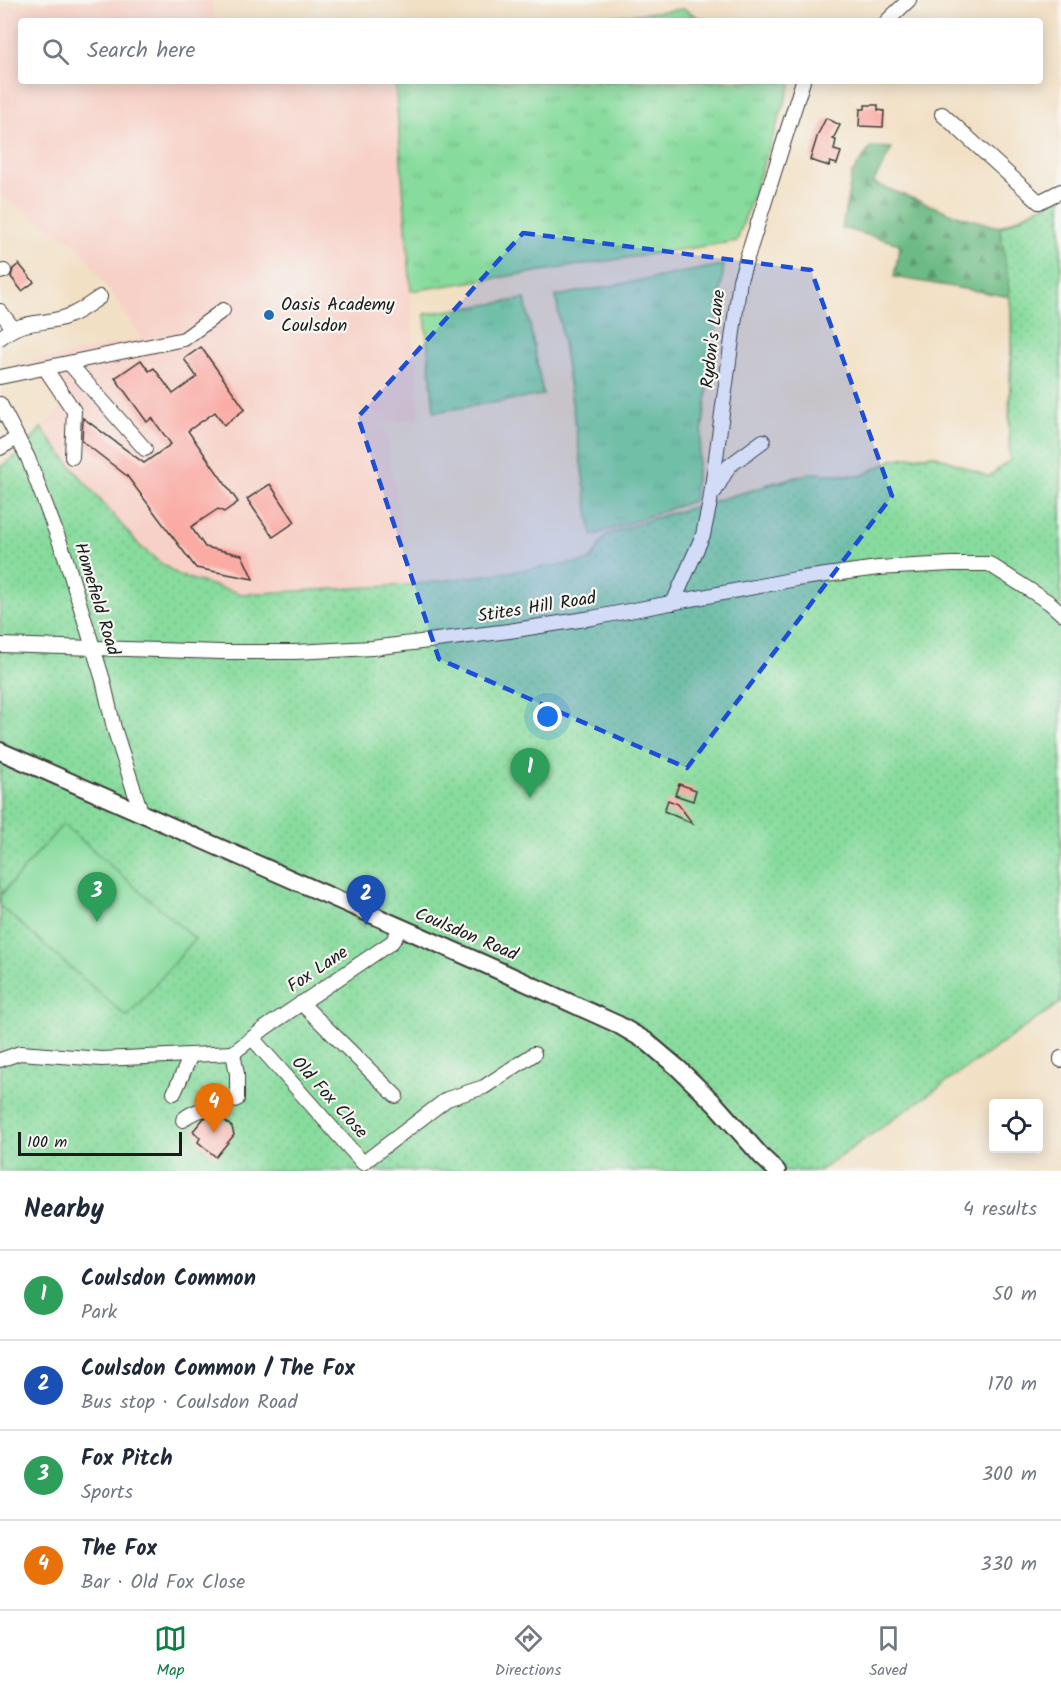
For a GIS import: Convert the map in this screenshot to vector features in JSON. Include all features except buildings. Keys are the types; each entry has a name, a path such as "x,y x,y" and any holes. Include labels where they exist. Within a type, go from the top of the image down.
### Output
{"main road":[{"name":"Coulsdon Road","path":"0,751 585,1009 646,1041 715,1104 762,1158 777,1171"}],"street":[{"path":"890,18 909,0"},
{"name":"Rydon's Lane","path":"673,603 703,535 711,498 740,280 802,84"},
{"path":"942,114 1040,202 1061,191"},
{"path":"0,338 13,328 63,318 76,313 100,297"},
{"path":"0,377 184,339 223,310"},
{"path":"0,311 13,328"},
{"path":"69,363 145,449"},
{"path":"45,368 74,411 72,457"},
{"name":"Homefield Road","path":"0,404 28,458 65,556 103,680 114,728 141,812"},
{"path":"0,448 17,438"},
{"path":"711,498 729,466 763,441"},
{"name":"Stites Hill Road","path":"0,645 242,652 372,648 509,631 796,579 878,568 989,564 1050,603 1061,613"},
{"name":"Fox Lane","path":"233,1053 265,1028 392,942 401,928"},
{"path":"301,1003 396,1096"},
{"name":"Old Fox Close","path":"253,1039 363,1163 447,1099 484,1087 534,1054"},
{"path":"0,1060 20,1053 102,1059 233,1053 237,1074 237,1099 197,1111 184,1117 183,1120"},
{"path":"174,1093 191,1055"}],"highlighted area":[{"path":"523,233 811,270 892,496 687,768 439,659 358,417"}],"shaded area":[{"name":"Oasis Academy Coulsdon","path":"68,0 211,0 214,18 18,18 18,84 395,84 420,418 384,423 411,585 242,594 180,576 139,545 41,428 63,406 26,363 142,338 80,248 0,195 0,8"}],"green space":[{"path":"684,9 699,18 599,18"},
{"path":"395,84 791,84 737,241 411,291"},
{"path":"871,147 892,148 873,183 953,214 999,227 1061,197 1061,532 765,485 812,473 861,476 895,459 934,455 988,477 1010,460 1011,297 894,277 900,244 842,228 852,173"},
{"path":"1061,197 1061,1002 819,1171 0,1171 0,467 19,454 41,428 139,545 158,561 180,576 242,594 411,585 590,561 606,535 655,518 812,473 861,476 895,459 934,455 989,477 1010,460 1012,325 1000,228"},
{"path":"724,265 693,501 592,536 556,296"},
{"path":"525,299 543,395 434,412 425,314"},
{"path":"63,824 195,939 127,1017 0,906 0,896"}],"place":[{"name":"Oasis Academy Coulsdon","path":"269,315"},
{"name":"Coulsdon Common","path":"530,798"},
{"name":"Fox Pitch","path":"97,922"},
{"name":"Coulsdon Common / The Fox","path":"366,925"},
{"name":"The Fox","path":"214,1133"}]}
